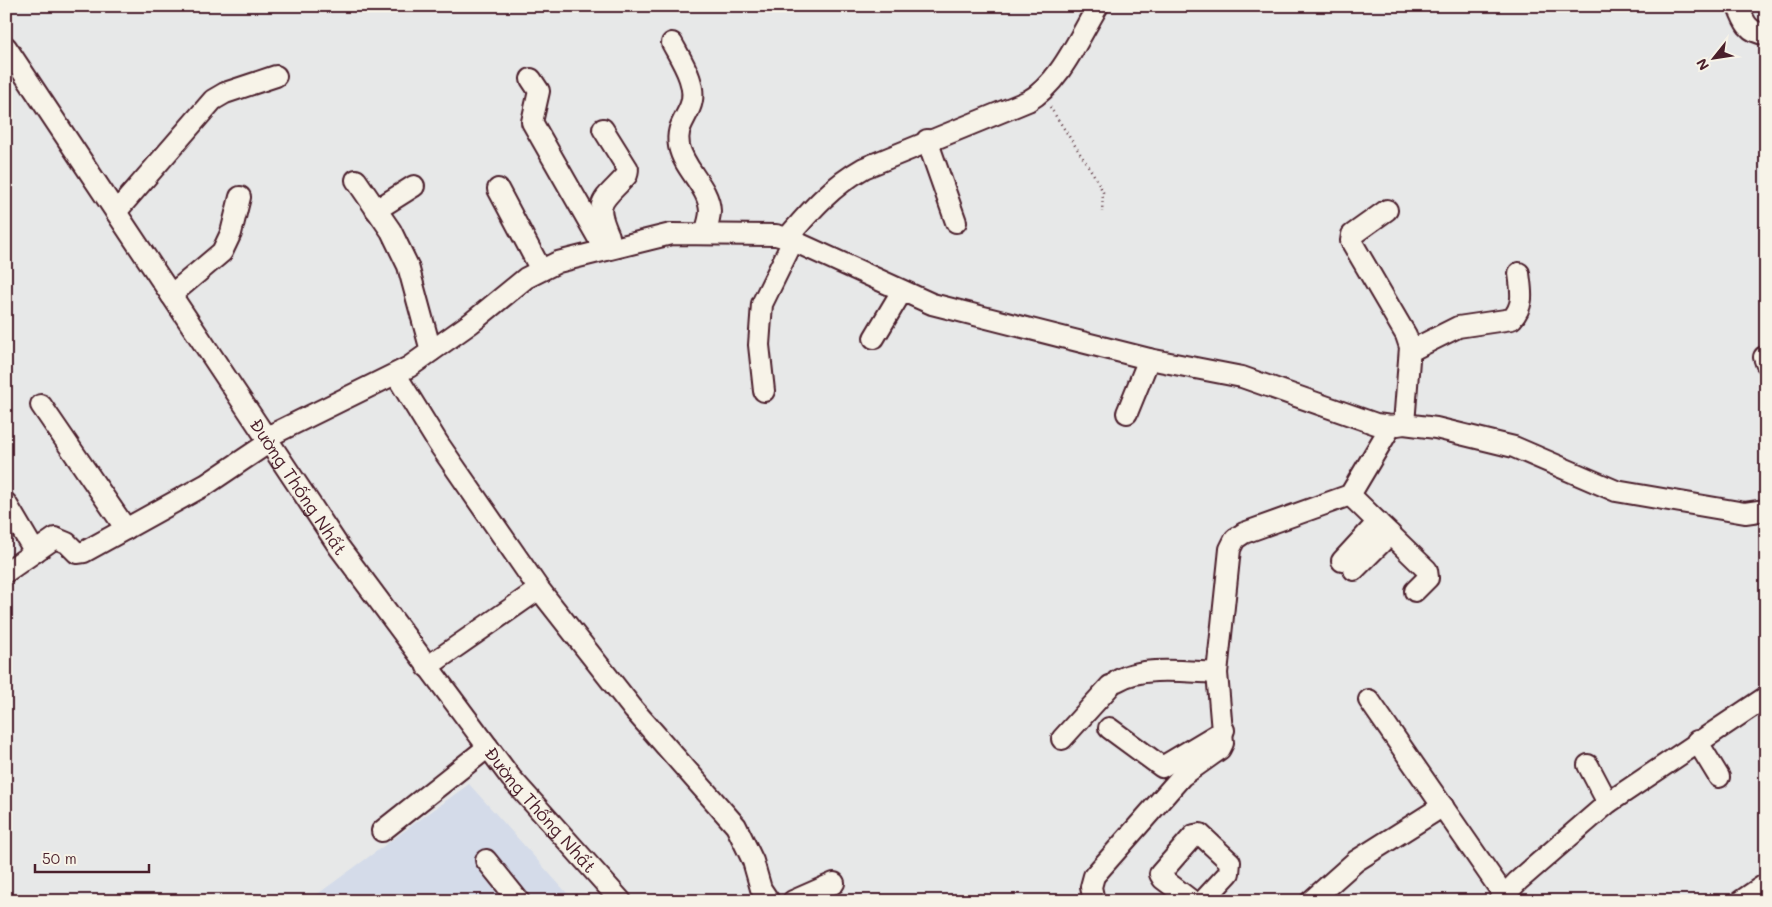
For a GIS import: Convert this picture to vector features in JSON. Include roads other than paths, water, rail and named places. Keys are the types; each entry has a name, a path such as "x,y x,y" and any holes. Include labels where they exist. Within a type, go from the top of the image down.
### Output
{"street":[{"path":"764,391 758,345 762,304 790,239 823,196 841,181 864,168 927,140 1028,101 1041,93 1052,82 1098,6"},
{"path":"1738,6 1749,29 1756,33 1766,34"},
{"path":"672,42 690,80 691,106 680,124 677,134 684,163 708,202 710,212 706,234"},
{"name":"Đường Thống Nhất","path":"6,47 338,547 511,778 621,901"},
{"path":"116,212 213,100 225,93 276,76"},
{"path":"531,79 540,91 532,122 610,249"},
{"path":"603,130 628,169 627,175 602,202 599,211 610,249"},
{"path":"927,140 956,222"},
{"path":"356,180 391,232 408,266 431,351"},
{"path":"376,210 414,186"},
{"path":"498,189 541,270"},
{"path":"171,295 222,252 231,234 240,197"},
{"path":"1094,901 1091,887 1094,876 1182,776 1220,749 1223,743 1224,730 1217,672 1230,549 1235,539 1244,533 1350,495 1398,425 1410,351 1406,335 1352,241 1352,235 1387,210"},
{"path":"6,572 59,538 74,551 80,553 207,484 267,441 396,375 431,351 526,278 541,270 558,262 671,234 776,235 790,239 902,292 932,304 1149,359 1242,377 1376,424 1436,428 1514,447 1616,491 1745,513 1766,509"},
{"path":"1410,351 1458,327 1512,319 1519,311 1522,301 1519,272"},
{"path":"874,338 902,292"},
{"path":"1127,413 1149,359"},
{"path":"396,375 438,443 539,588 634,710 736,826 753,861 761,889 769,901"},
{"path":"41,405 126,529"},
{"path":"1350,495 1427,570 1428,578 1415,592"},
{"path":"6,503 35,552"},
{"path":"1348,566 1384,528"},
{"path":"427,666 539,588"},
{"path":"1062,740 1114,684 1133,674 1149,672 1217,672"},
{"path":"1369,700 1443,806 1504,899 1525,875 1608,803 1697,741 1766,697"},
{"path":"1110,728 1162,767 1224,730"},
{"path":"1697,741 1719,777"},
{"path":"382,831 488,747"},
{"path":"1588,765 1608,803"},
{"path":"1312,901 1356,861 1443,806"},
{"path":"1192,901 1163,879 1160,874 1194,835 1200,834 1230,862 1229,873 1203,901"},
{"path":"486,860 519,901"},
{"path":"793,901 834,883"},
{"path":"1741,901 1766,884"}]}
